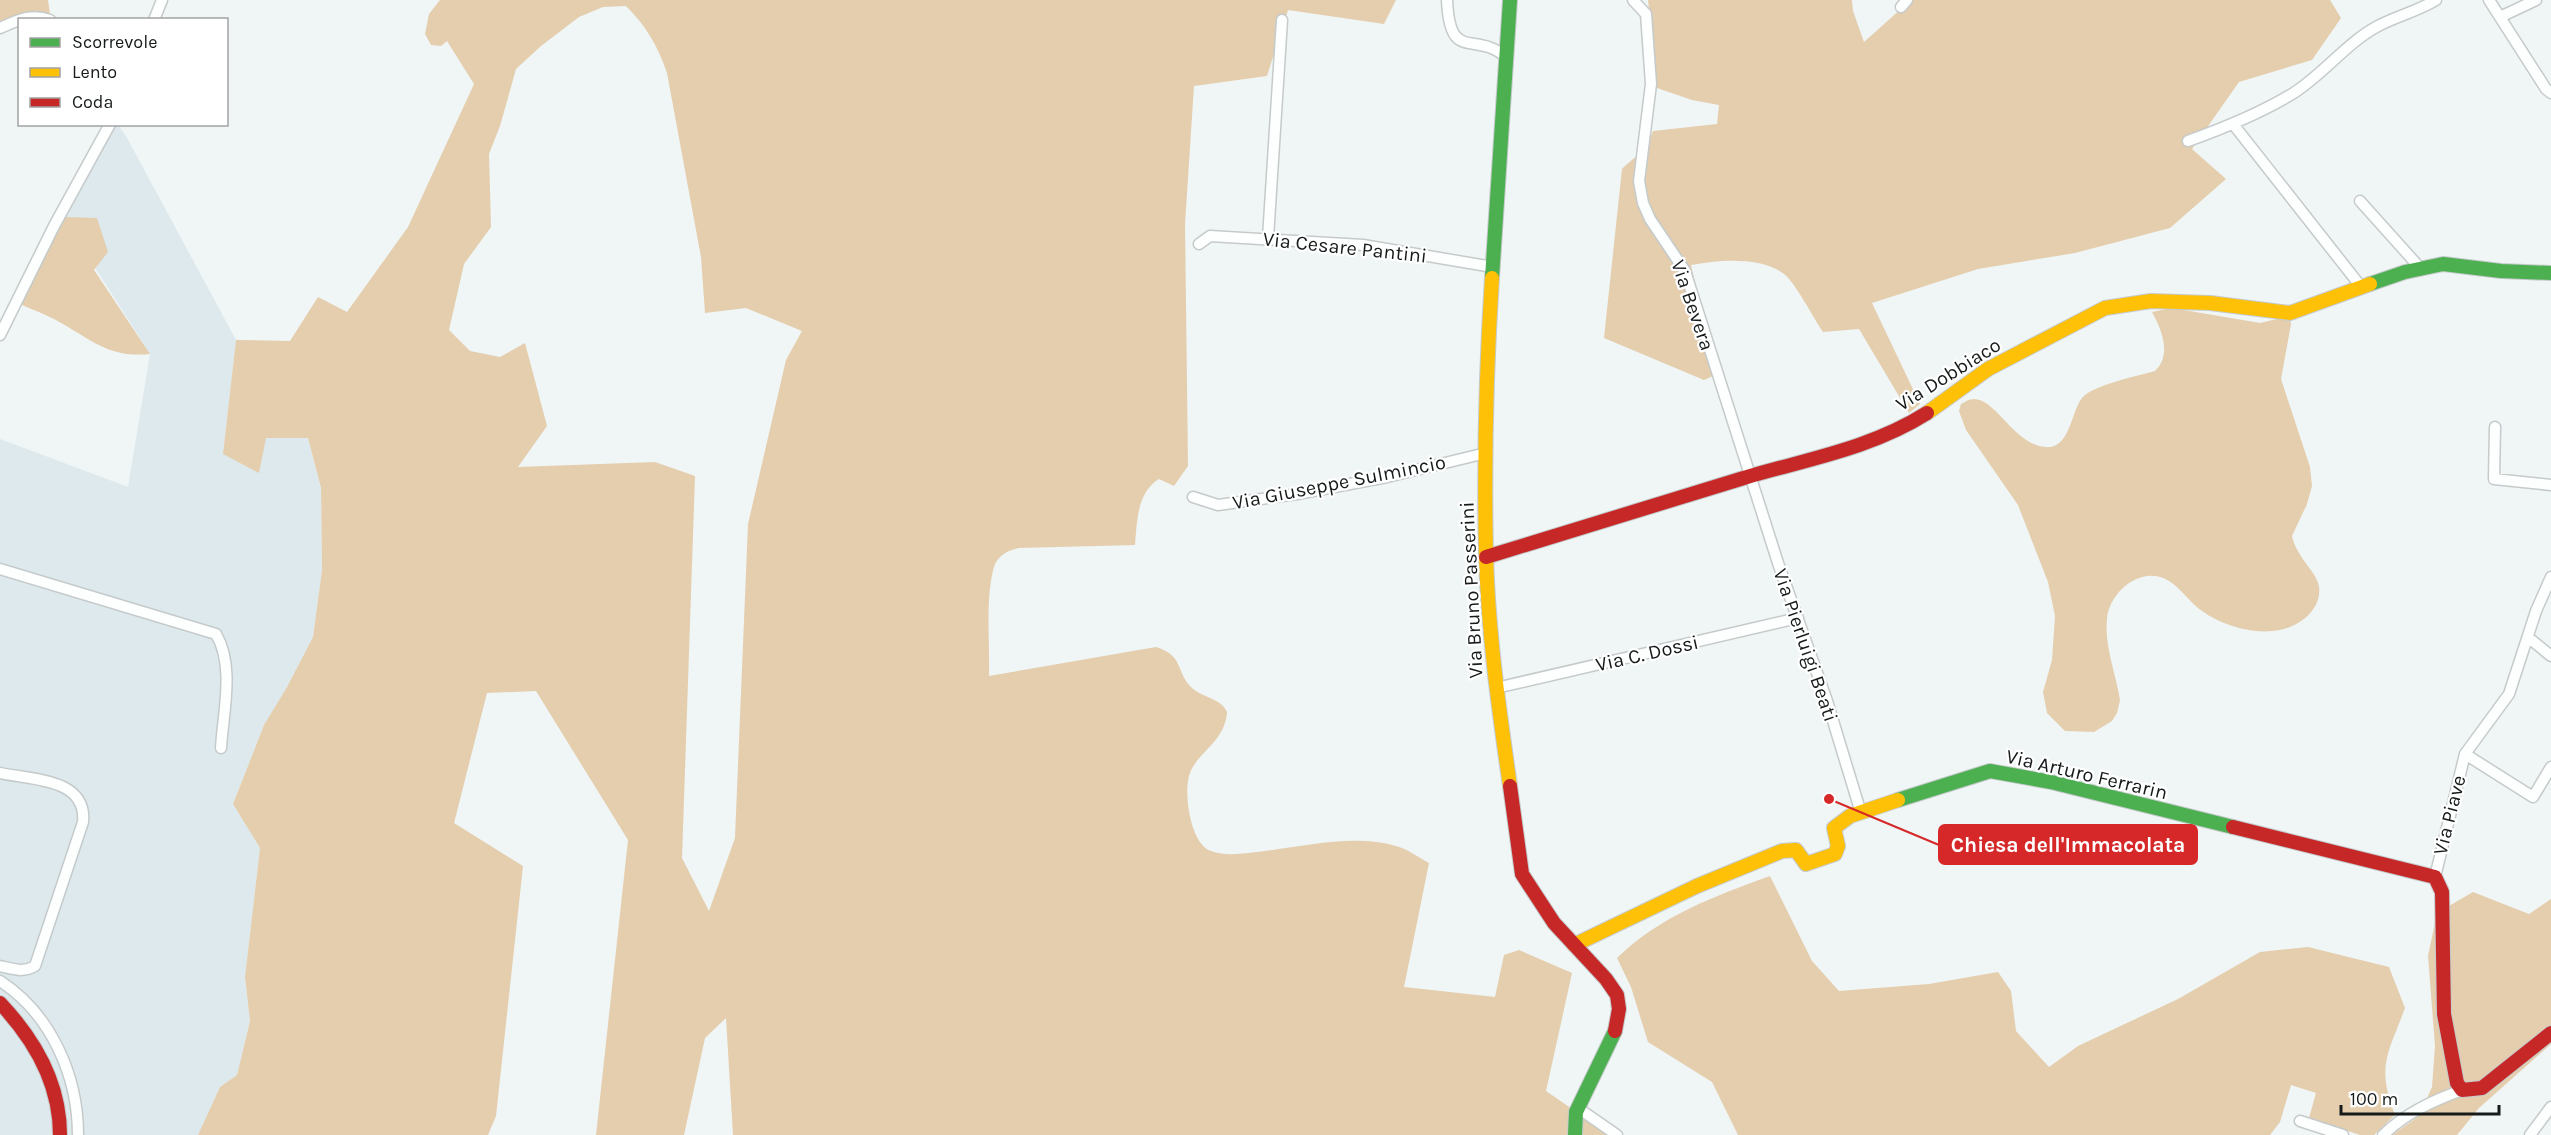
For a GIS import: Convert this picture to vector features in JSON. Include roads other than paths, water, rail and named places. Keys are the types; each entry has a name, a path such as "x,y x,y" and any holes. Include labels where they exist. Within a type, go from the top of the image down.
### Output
{"street":[{"path":"155,18 162,0"},
{"path":"1447,0 1452,34 1459,40 1496,49 1507,58"},
{"name":"Via Bruno Passerini","path":"1510,0 1486,368 1486,557 1496,688 1522,874 1539,903 1606,979 1617,995 1618,1009 1610,1046 1578,1108 1575,1135"},
{"name":"Via Bevera","path":"1633,0 1646,14 1651,84 1639,181 1643,203 1650,219 1685,271 1750,476"},
{"path":"2188,141 2233,124 2293,93 2380,25 2402,18 2436,0"},
{"path":"2489,0 2546,89 2551,93"},
{"path":"2500,17 2536,0"},
{"path":"22,18 39,16 44,18"},
{"path":"0,28 18,20"},
{"path":"1268,238 1282,20"},
{"path":"2233,124 2362,288"},
{"path":"0,335 54,226 109,126"},
{"path":"2360,201 2421,269"},
{"name":"Via Cesare Pantini","path":"1199,244 1210,236 1363,245 1493,267"},
{"name":"Via Dobbiaco","path":"1486,557 1750,476 1849,449 1911,423 1988,369 2104,308 2151,301 2210,303 2290,313 2421,269 2443,264 2502,272 2551,273"},
{"path":"2495,427 2494,479 2551,485"},
{"name":"Via Giuseppe Sulmincio","path":"1193,497 1218,505 1297,494 1387,477 1486,453"},
{"name":"Via Pierluigi Beati","path":"1750,476 1827,701 1861,813"},
{"path":"0,569 216,634 223,646 227,662 221,748"},
{"name":"Via Piave","path":"2435,877 2465,754 2509,694 2551,577"},
{"name":"Via C. Dossi","path":"1496,688 1798,618"},
{"path":"2529,638 2551,656"},
{"name":"Via Piave","path":"2465,754 2533,796 2551,767"},
{"name":"Via Arturo Ferrarin","path":"1574,945 1697,886 1782,851 1796,850 1806,864 1835,854 1838,846 1834,828 1850,816 1990,771 2086,790 2435,877"},
{"path":"0,773 67,787 81,801 84,811 83,822 35,966 28,970 18,971 0,966"},
{"path":"2435,877 2442,892 2444,1014 2457,1083 2462,1090"},
{"path":"0,981 27,1002 46,1026 61,1054 76,1107 78,1135"},
{"path":"0,1003 40,1054 58,1105 60,1135"},
{"path":"2383,1135 2398,1120 2432,1101 2462,1090 2482,1088 2551,1033"},
{"path":"2530,1135 2551,1107"},
{"path":"1578,1108 1617,1135"},
{"path":"2300,1121 2343,1135"}],"place":[{"name":"Chiesa dell'Immacolata","path":"1829,799"}]}
